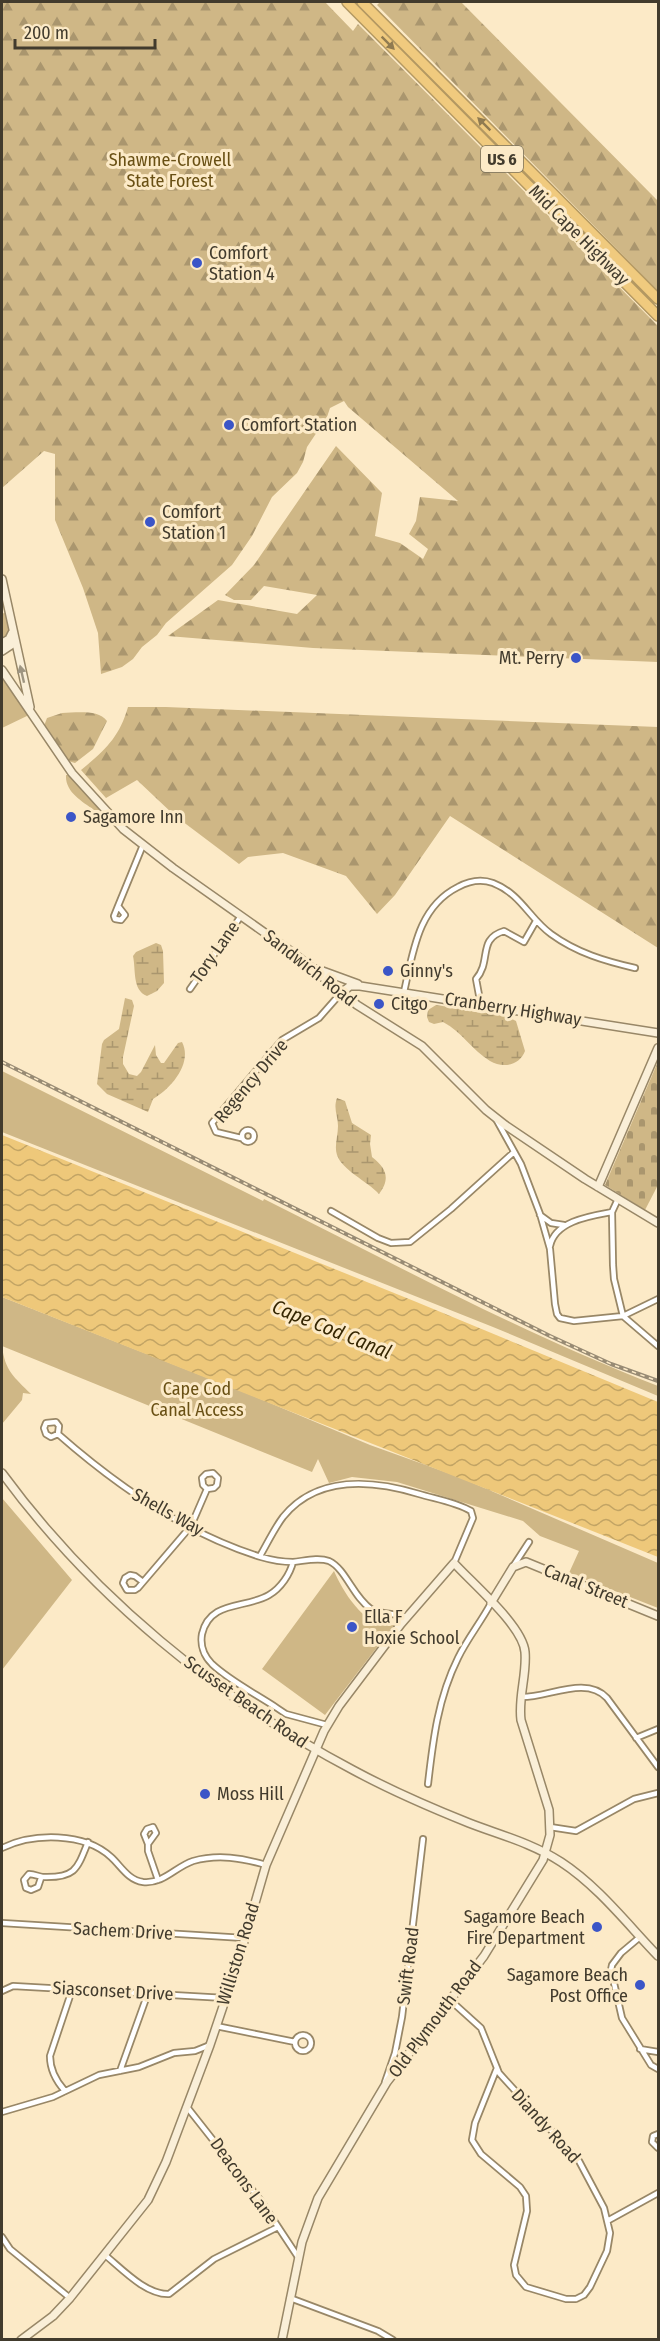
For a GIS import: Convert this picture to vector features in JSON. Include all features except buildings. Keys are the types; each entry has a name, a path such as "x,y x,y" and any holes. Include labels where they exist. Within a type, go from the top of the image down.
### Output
{"highway":[{"name":"Mid Cape Highway","path":"347,2 658,316"},
{"name":"Mid Cape Highway","path":"362,2 658,299"}],"main road":[{"path":"2,579 31,712"},
{"path":"2,643 13,633"},
{"path":"2,651 11,645 13,633"},
{"name":"Sandwich Road","path":"2,670 79,782 106,812 143,845 307,964 341,993 422,1046 496,1119 598,1187 658,1223"},
{"name":"Cranberry Highway","path":"307,964 368,987"},
{"name":"Cranberry Highway","path":"341,993 354,985 658,1033"},
{"path":"598,1187 658,1047"},
{"name":"Scusset Beach Road","path":"2,1473 73,1558 148,1630 230,1695 315,1750 407,1797 546,1853 583,1880 658,1956"},
{"name":"Williston Road","path":"21,2340 53,2316 70,2298 148,2200 166,2162 210,2045 266,1864 327,1725 406,1617 454,1563"},
{"name":"Old Plymouth Road","path":"282,2340 298,2257 314,2207 382,2090 493,1942 542,1864 546,1853 550,1827 547,1797 522,1728 520,1712 524,1646 515,1628 454,1563"},
{"name":"Canal Street","path":"513,1567 521,1563 530,1563 658,1616"},
{"path":"491,1603 513,1567"}],"street":[{"path":"118,906 143,845"},
{"path":"404,992 419,930 430,910 447,893 472,882 483,880 494,883 524,904 536,921 552,935 584,954 635,968"},
{"name":"Tory Lane","path":"190,989 241,916"},
{"path":"479,1004 476,979 483,971 489,939 504,931 524,942 536,921"},
{"name":"Regency Drive","path":"241,1138 216,1132 212,1123 282,1040 319,1018 341,993"},
{"path":"496,1119 524,1172 540,1214 550,1249 555,1304 560,1318 574,1321 623,1316 658,1299"},
{"path":"331,1211 378,1238 391,1243 410,1242 452,1209 514,1152"},
{"path":"618,1199 612,1212 614,1279 623,1316 658,1346"},
{"path":"540,1214 551,1223 564,1225 612,1212"},
{"path":"550,1249 554,1236 564,1225"},
{"name":"Shells Way","path":"58,1434 110,1477 191,1527 272,1560 293,1562 319,1559 331,1562 339,1568 353,1591 368,1607 378,1612 406,1617"},
{"path":"260,1556 283,1518 294,1507 318,1492 364,1482 389,1485 460,1506 473,1513 454,1563"},
{"path":"143,1582 191,1527 207,1489"},
{"path":"513,1567 529,1542"},
{"path":"293,1562 287,1576 269,1595 220,1609 212,1615 204,1628 201,1642 206,1656 216,1667 277,1708 286,1713 327,1725"},
{"path":"428,1784 436,1722 444,1690 459,1657 491,1603"},
{"path":"521,1697 581,1688 593,1689 607,1698 658,1767"},
{"path":"636,1737 658,1729"},
{"path":"550,1827 576,1832 634,1799 658,1792"},
{"path":"2,1848 12,1843 31,1840 68,1838 88,1842 111,1856 132,1878 142,1882 158,1880 193,1861 215,1857 241,1858 266,1864"},
{"name":"Swift Road","path":"382,2090 395,2053 401,2023 423,1839"},
{"path":"41,1878 64,1876 74,1871 88,1842"},
{"path":"148,1844 148,1851 158,1880"},
{"name":"Sachem Drive","path":"2,1923 244,1938"},
{"path":"640,1937 621,1953 611,1970 621,2015 640,2049 651,2065 658,2069"},
{"name":"Siasconset Drive","path":"2,1991 13,1986 225,1998"},
{"path":"64,2091 50,2065 50,2056 72,1990"},
{"path":"120,2071 148,1993"},
{"name":"Diandy Road","path":"450,2000 481,2028 487,2037 497,2068 506,2082 579,2161 599,2196 609,2220 607,2252 590,2287 584,2295 576,2299 566,2299 526,2287 519,2280 514,2265 527,2211 526,2196 520,2187 481,2154 472,2140 475,2123 497,2068"},
{"path":"216,2026 295,2042"},
{"path":"2,2112 26,2107 99,2075 139,2067 174,2053 195,2051 210,2045"},
{"path":"640,2049 658,2052"},
{"path":"195,2051 204,2059"},
{"name":"Deacons Lane","path":"187,2107 224,2152 298,2257"},
{"path":"658,2134 653,2136 652,2142 658,2148"},
{"path":"609,2220 658,2193"},
{"path":"105,2255 151,2290 160,2294 169,2294 214,2259 278,2227"},
{"path":"2,2239 70,2298"},
{"path":"290,2298 378,2331 393,2340"}],"green space":[{"name":"Shawme-Crowell State Forest","path":"2,2 325,2 353,31 358,24 658,326 658,662 313,648 168,636 218,600 297,614 317,595 264,586 251,600 234,600 225,595 254,565 336,446 382,493 375,536 400,543 423,559 428,549 409,534 416,521 420,497 458,501 348,407 344,401 330,408 327,417 307,447 297,473 272,497 252,536 232,565 166,623 133,659 122,667 101,674 98,633 83,588 55,520 55,454 44,451 2,488"},
{"path":"380,2 461,2 658,201 658,291 377,5"},
{"path":"6,612 9,631 2,640 2,614"},
{"path":"2,676 29,715 2,728"},
{"path":"128,707 658,727 658,948 450,816 395,895 377,914 346,876 283,853 248,857 239,864 174,815 137,780 106,798 81,770 116,735"},
{"path":"62,713 92,713 107,721 93,749 75,763 68,761 44,726 47,718"},
{"path":"66,775 70,775 99,810 94,810 71,791 66,781"},
{"path":"156,943 161,945 163,951 164,983 157,991 147,996 142,993 137,984 133,956 136,952"},
{"path":"125,998 132,1000 134,1006 123,1057 123,1064 129,1074 137,1076 141,1072 155,1045 156,1055 161,1063 164,1063 178,1043 182,1042 185,1050 185,1058 178,1075 167,1089 153,1099 148,1112 107,1094 97,1084 102,1044 119,1029"},
{"path":"436,1005 506,1016 516,1021 525,1051 523,1056 505,1065 490,1061 450,1026 443,1022 434,1024 429,1022 428,1010"},
{"path":"657,1064 658,1185 645,1210 605,1185"},
{"path":"2,1071 509,1321 658,1386 658,1396 493,1327 2,1132"},
{"path":"337,1098 345,1101 352,1123 371,1135 372,1157 384,1169 386,1178 379,1194 349,1171 337,1155 338,1126 335,1106"},
{"name":"Cape Cod Canal Access","path":"2,1297 251,1395 370,1445 459,1477 658,1563 658,1608 569,1573 579,1551 540,1536 523,1521 397,1482 352,1477 329,1483 318,1459 312,1472 2,1346"},
{"path":"2,1346 8,1368 31,1394 23,1393 22,1400 2,1424"},
{"path":"2,1498 72,1580 2,1670"},
{"path":"334,1571 343,1589 365,1616 374,1622 394,1625 325,1715 262,1669"}],"water":[{"name":"Cape Cod Canal","path":"2,1135 658,1402 658,1557 2,1297"}],"railway":[{"path":"2,1062 550,1336 611,1364 658,1381"}],"place":[{"name":"Comfort Station 4","path":"197,263"},
{"name":"Comfort Station","path":"229,425"},
{"name":"Comfort Station 1","path":"150,522"},
{"name":"Mt. Perry","path":"576,658"},
{"name":"Sagamore Inn","path":"71,817"},
{"name":"Ginny's","path":"388,971"},
{"name":"Citgo","path":"379,1004"},
{"name":"Ella F Hoxie School","path":"352,1627"},
{"name":"Moss Hill","path":"205,1794"},
{"name":"Sagamore Beach Fire Department","path":"597,1927"},
{"name":"Sagamore Beach Post Office","path":"640,1985"}]}
